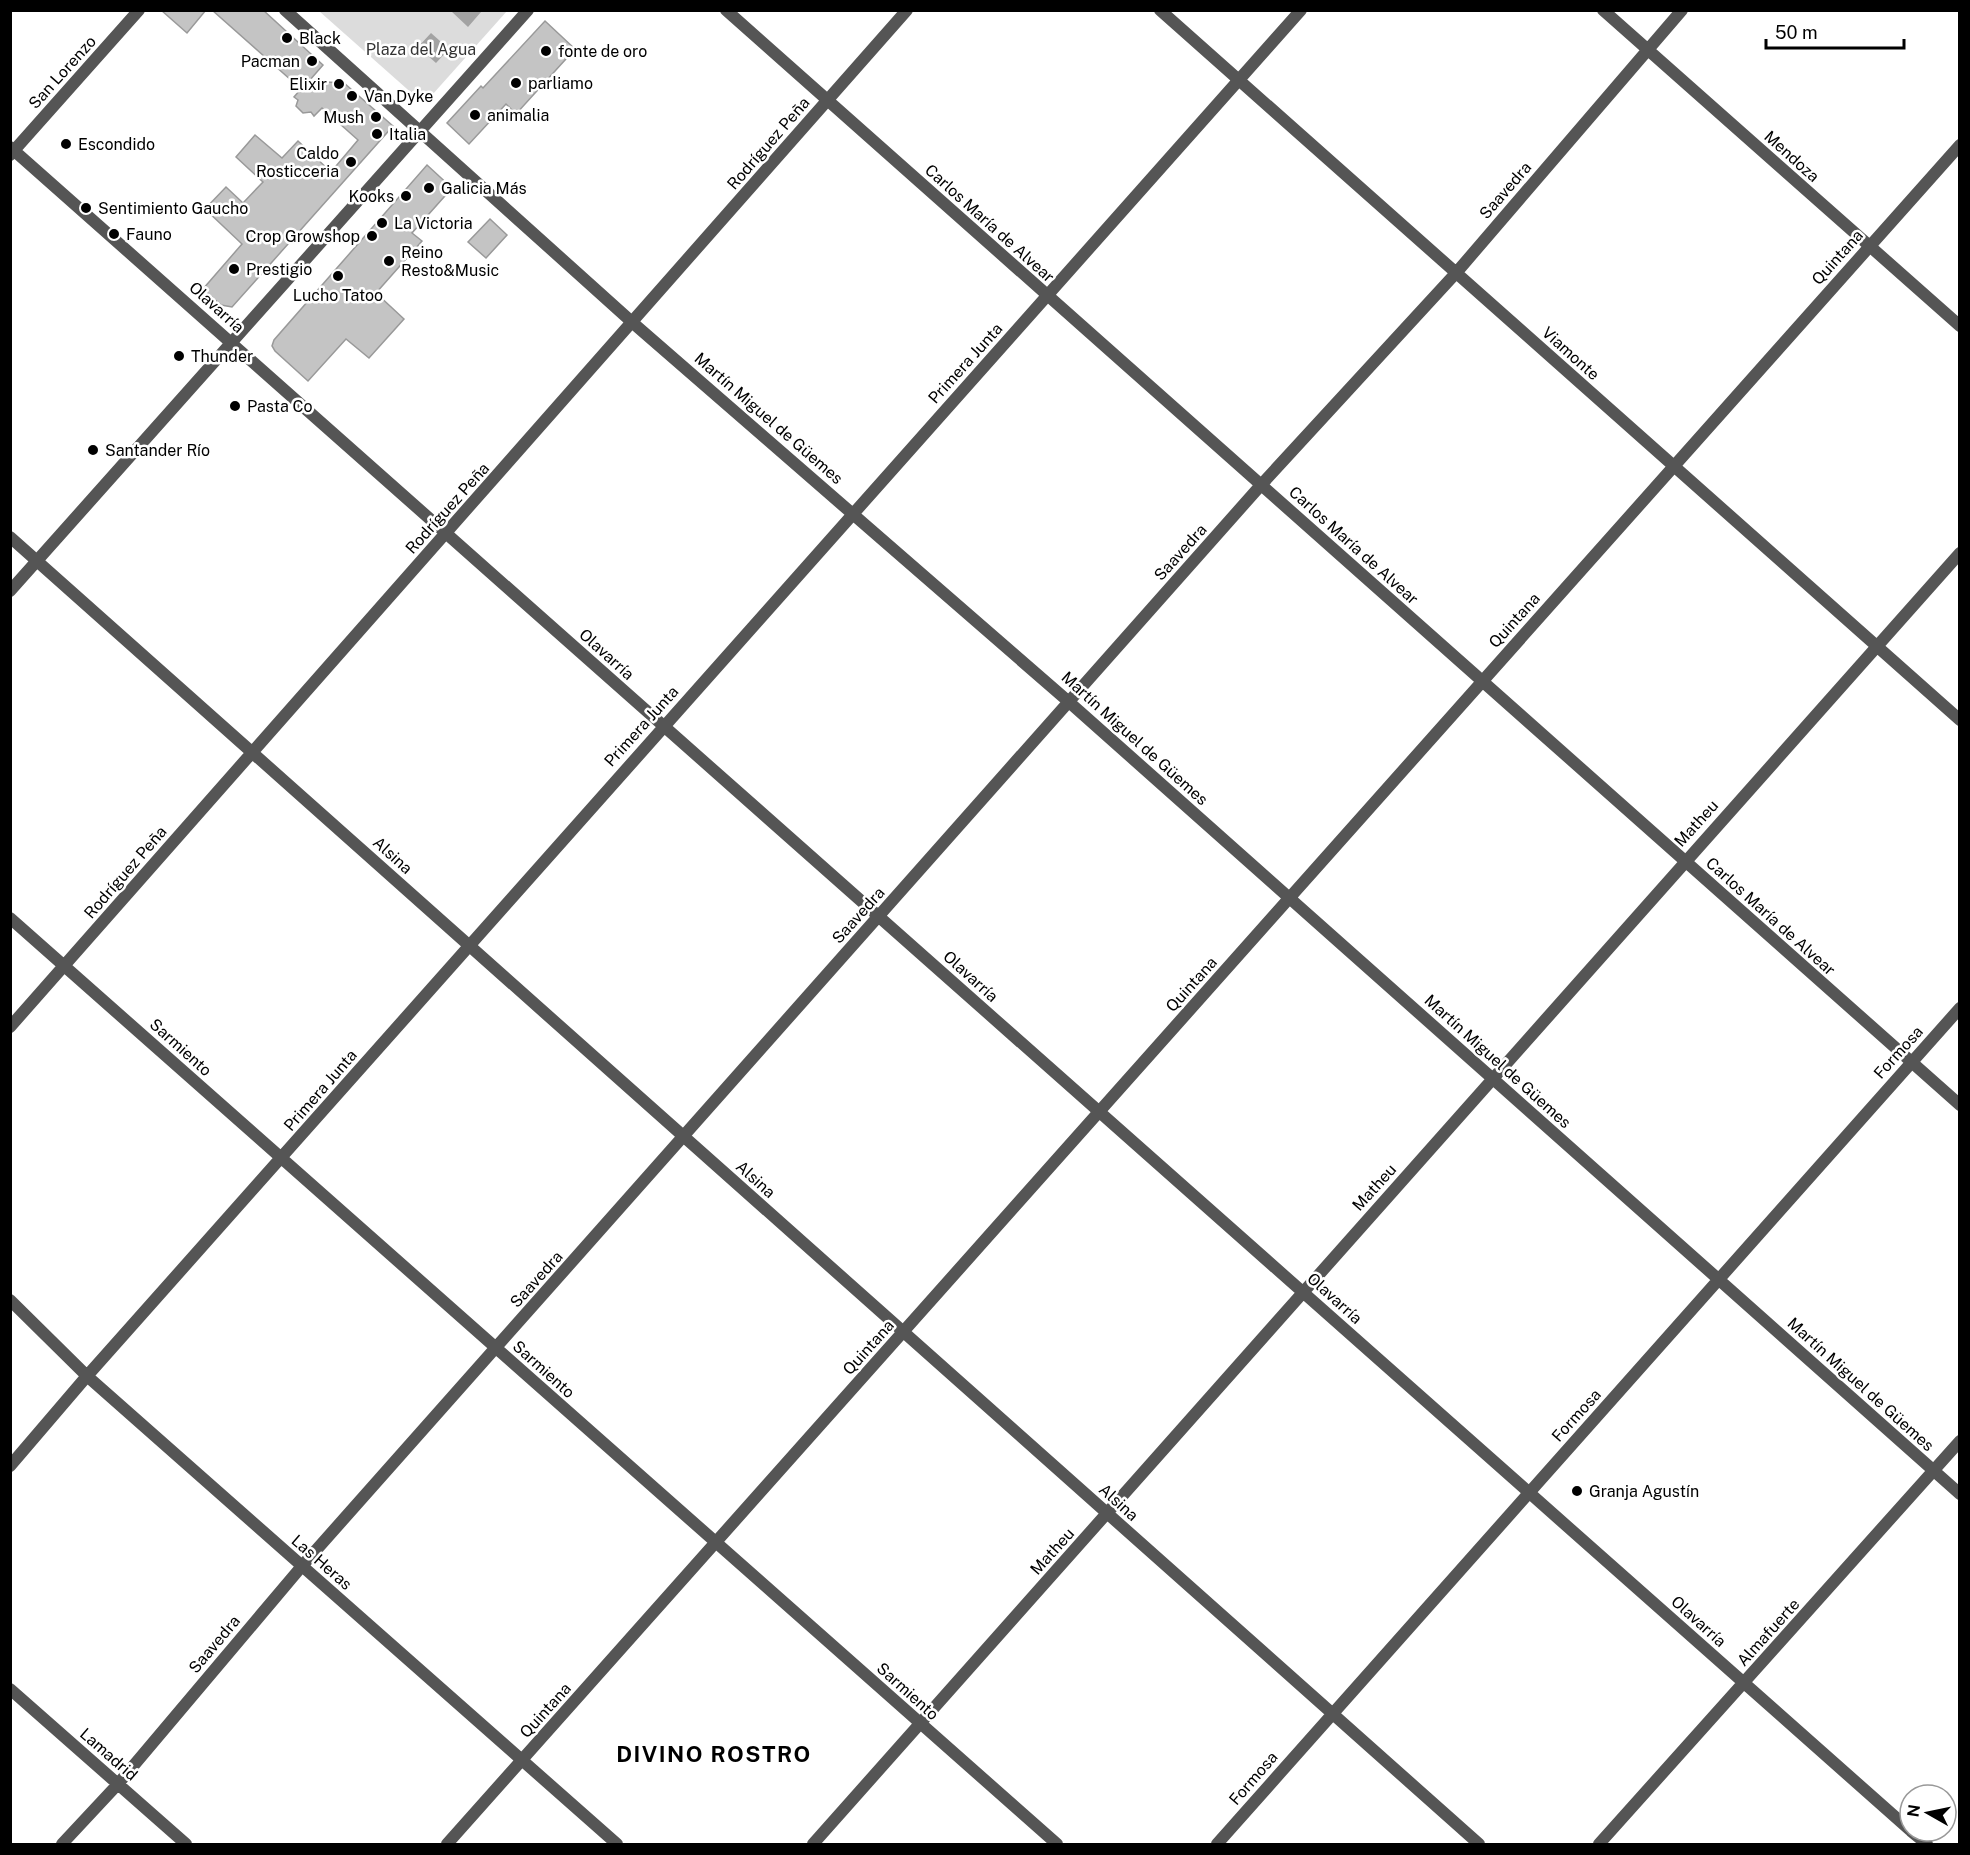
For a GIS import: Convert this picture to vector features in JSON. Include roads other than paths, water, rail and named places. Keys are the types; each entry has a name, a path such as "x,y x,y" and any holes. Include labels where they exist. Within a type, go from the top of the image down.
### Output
{"street":[{"name":"San Lorenzo","path":"12,151 139,10"},
{"name":"Martín Miguel de Güemes","path":"285,10 633,323 1069,702 1959,1494"},
{"path":"10,591 528,10"},
{"name":"Carlos María de Alvear","path":"726,10 1959,1105"},
{"name":"Rodríguez Peña","path":"10,1027 908,10"},
{"name":"Viamonte","path":"1160,10 1959,720"},
{"name":"Primera Junta","path":"10,1466 853,512 1301,10"},
{"name":"Mendoza","path":"1603,10 1959,326"},
{"name":"Saavedra","path":"62,1845 118,1784 302,1566 1261,485 1456,273 1682,10"},
{"name":"Quintana","path":"447,1845 1959,144"},
{"name":"Olavarría","path":"12,151 447,533 1898,1819"},
{"name":"Alsina","path":"10,537 1479,1845"},
{"name":"Matheu","path":"813,1845 1959,553"},
{"name":"Sarmiento","path":"10,918 1057,1845"},
{"name":"Formosa","path":"1216,1845 1959,1008"},
{"name":"Las Heras","path":"10,1300 87,1377 617,1845"},
{"name":"Almafuerte","path":"1599,1845 1959,1441"},
{"name":"Lamadrid","path":"10,1689 186,1845"}],"place":[{"name":"Black","path":"287,38"},
{"name":"fonte de oro","path":"546,51"},
{"name":"Pacman","path":"312,61"},
{"name":"parliamo","path":"516,83"},
{"name":"Elixir","path":"339,84"},
{"name":"Van Dyke","path":"352,96"},
{"name":"animalia","path":"475,115"},
{"name":"Mush","path":"376,117"},
{"name":"Italia","path":"377,134"},
{"name":"Escondido","path":"66,144"},
{"name":"Caldo Rosticceria","path":"351,162"},
{"name":"Galicia Más","path":"429,188"},
{"name":"Kooks","path":"406,196"},
{"name":"Sentimiento Gaucho","path":"86,208"},
{"name":"La Victoria","path":"382,223"},
{"name":"Fauno","path":"114,234"},
{"name":"Crop Growshop","path":"372,236"},
{"name":"Reino Resto&Music","path":"389,261"},
{"name":"Prestigio","path":"234,269"},
{"name":"Lucho Tatoo","path":"338,276"},
{"name":"Thunder","path":"179,356"},
{"name":"Pasta Co","path":"235,406"},
{"name":"Santander Río","path":"93,450"},
{"name":"Granja Agustín","path":"1577,1491"}],"district":[{"name":"DIVINO ROSTRO","path":"714,1754"}],"park label":[{"name":"Plaza del Agua","path":"421,49"}]}
